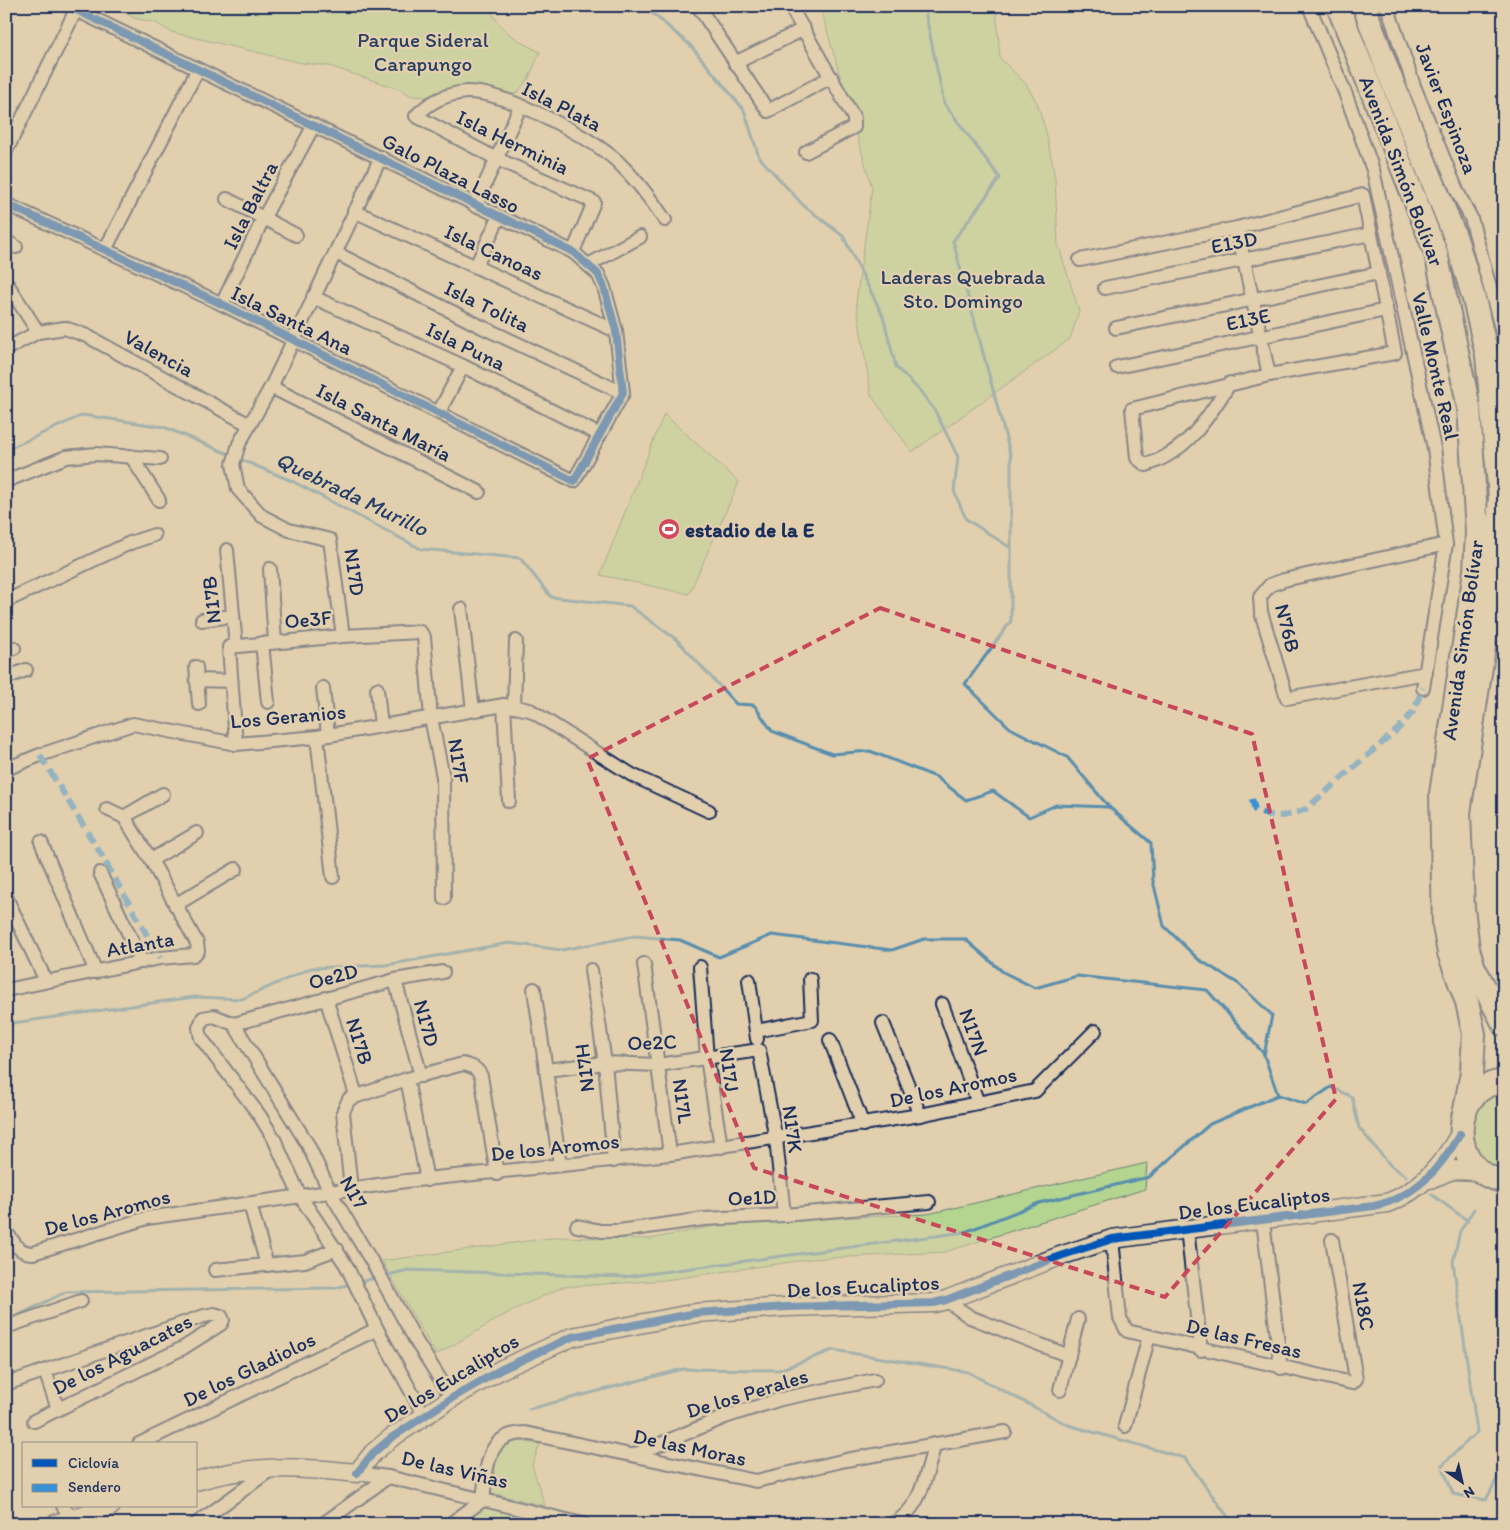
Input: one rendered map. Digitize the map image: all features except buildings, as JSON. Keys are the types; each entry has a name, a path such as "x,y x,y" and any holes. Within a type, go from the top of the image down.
{"highway":[{"name":"Avenida Simón Bolívar","path":"1338,6 1436,253 1470,408 1477,531 1474,571 1441,794 1444,926 1449,953 1467,1002 1474,1034 1472,1072 1460,1134"},
{"name":"Avenida Simón Bolívar","path":"1364,6 1456,239 1488,355 1500,497 1493,587 1459,813 1462,908 1468,949 1474,968 1504,1024"},
{"name":"Avenida Simón Bolívar","path":"1465,1110 1474,1097 1486,1088 1504,1081"},
{"path":"1460,1134 1463,1148 1469,1160 1495,1180"}],"street":[{"path":"698,6 768,111 831,77"},
{"path":"790,6 854,118 854,127 806,152"},
{"name":"Valle Monte Real","path":"1309,6 1346,95 1373,170 1396,282 1434,448 1446,544 1423,688"},
{"name":"Javier Espinoza","path":"1386,6 1418,95 1458,193 1471,218 1504,340"},
{"path":"6,151 74,8"},
{"name":"Galo Plaza Lasso","path":"74,8 381,157 475,206 573,252 598,274 604,287 616,331 622,393"},
{"path":"735,63 804,29"},
{"path":"105,250 198,69"},
{"name":"Isla Plata","path":"416,116 426,105 442,97 467,92 496,96 595,143 618,162 648,193 665,220"},
{"path":"475,206 520,107"},
{"name":"Isla Herminia","path":"416,116 497,159 594,202 573,252"},
{"name":"Isla Baltra","path":"222,304 263,219 314,125"},
{"path":"248,424 271,387 381,157"},
{"path":"1080,260 1237,228 1363,195 1395,353 1269,375 1230,384 1132,409 1137,458 1146,465 1155,462 1188,442 1207,421 1230,384"},
{"path":"227,200 296,235"},
{"name":"Isla Santa Ana","path":"6,204 222,304 574,481 600,435"},
{"name":"Isla Canoas","path":"354,211 616,331"},
{"path":"476,266 499,217"},
{"path":"1237,228 1269,375"},
{"name":"E13D","path":"1106,288 1371,234"},
{"path":"588,265 640,237"},
{"name":"Isla Tolita","path":"336,252 482,327 622,393"},
{"path":"1116,328 1379,274 1393,264"},
{"path":"1379,274 1396,282"},
{"path":"6,282 38,332"},
{"name":"Isla Puna","path":"313,297 463,366 600,435"},
{"name":"E13E","path":"1117,367 1386,310"},
{"name":"Valencia","path":"6,349 38,332 65,328 87,336 248,424"},
{"path":"439,412 463,366"},
{"name":"Isla Santa María","path":"271,387 479,492"},
{"path":"600,435 622,393"},
{"name":"N17D","path":"248,424 238,444 233,464 238,489 262,516 289,530 330,540 343,636"},
{"path":"6,481 66,458 96,454 160,459"},
{"path":"130,456 159,500"},
{"path":"6,602 130,543 154,535"},
{"name":"N76B","path":"1426,673 1287,698 1261,612 1260,597 1270,585 1284,580 1446,544"},
{"name":"N17B","path":"227,550 233,616 231,681 236,744"},
{"path":"270,569 275,642"},
{"path":"461,609 473,710"},
{"path":"202,620 233,616"},
{"name":"Oe3F","path":"232,647 343,636 420,632"},
{"name":"N17F","path":"420,632 424,637 431,718 443,777 444,898"},
{"path":"509,801 509,706 516,640"},
{"path":"262,643 268,702"},
{"path":"196,666 199,704"},
{"path":"6,678 26,670"},
{"path":"196,680 231,681"},
{"path":"322,688 323,736 333,877"},
{"path":"377,688 381,726"},
{"path":"509,706 530,710 632,775 708,811"},
{"name":"Los Geranios","path":"6,769 40,754 134,724 236,744 323,736 473,710 509,706"},
{"path":"107,809 124,817 163,794"},
{"name":"Atlanta","path":"6,990 142,962 192,955 198,951 197,943 151,860 124,817"},
{"path":"151,860 197,833"},
{"path":"41,842 96,972"},
{"path":"175,904 236,869"},
{"path":"100,873 142,962"},
{"path":"6,897 46,981"},
{"name":"N17L","path":"644,964 670,1154"},
{"name":"N17J","path":"700,967 707,1058 721,1147"},
{"name":"N17H","path":"591,970 604,1063 614,1161"},
{"name":"Oe2D","path":"234,1024 395,980 443,972"},
{"path":"756,1031 812,1020 810,979"},
{"name":"N17D","path":"395,980 421,1076"},
{"name":"N17K","path":"749,980 758,1050 776,1139 784,1215"},
{"path":"534,989 560,1165"},
{"name":"N17B","path":"326,998 356,1095"},
{"name":"N17N","path":"942,1004 978,1103"},
{"path":"234,1024 214,1016 206,1017 201,1020 199,1028 201,1038 260,1116 286,1161 300,1196 337,1250 362,1294 377,1329 425,1416"},
{"path":"884,1022 920,1115"},
{"name":"N17","path":"234,1024 308,1145 330,1192 416,1341 452,1398"},
{"name":"De los Aromos","path":"6,1232 18,1250 24,1253 33,1253 147,1218 351,1189 670,1154 776,1139 920,1115 1035,1091 1095,1031"},
{"path":"830,1040 863,1125"},
{"name":"Oe2C","path":"546,1070 604,1063 658,1065 758,1050"},
{"path":"351,1189 343,1112 349,1099 407,1079 463,1064 478,1070 497,1174"},
{"path":"407,1079 426,1180"},
{"name":"De los Eucaliptos","path":"357,1473 373,1453 452,1398 502,1370 572,1337 682,1314 761,1308 923,1304 946,1300 1112,1239 1263,1221 1387,1203 1410,1193 1425,1181 1446,1156 1460,1134"},
{"name":"De los Eucaliptos","path":"1425,1181 1452,1170 1495,1180"},
{"name":"Oe1D","path":"578,1226 619,1231 704,1219 784,1215 929,1202"},
{"path":"250,1204 267,1265"},
{"path":"1263,1221 1281,1368"},
{"path":"1187,1229 1201,1350"},
{"name":"De las Fresas","path":"1112,1239 1120,1318 1123,1327 1129,1332 1352,1383 1356,1379"},
{"name":"N18C","path":"1332,1240 1356,1379"},
{"path":"215,1270 305,1261 337,1250"},
{"path":"946,1300 970,1317 1069,1356"},
{"path":"6,1326 81,1301"},
{"name":"De los Aguacates","path":"34,1422 183,1348 221,1324 223,1320 221,1316 214,1314 204,1316 45,1371"},
{"path":"1060,1390 1078,1319"},
{"name":"De los Gladiolos","path":"143,1442 377,1329"},
{"path":"1125,1426 1148,1336"},
{"path":"6,1384 45,1371 58,1409"},
{"name":"De los Perales","path":"634,1455 725,1417 772,1402 875,1380"},
{"name":"De las Moras","path":"483,1500 489,1454 502,1438 513,1433 525,1433 756,1481 846,1460 1005,1432"},
{"path":"892,1524 909,1512 918,1500 934,1444"},
{"path":"196,1524 274,1467"},
{"name":"De las Viñas","path":"198,1480 216,1475 274,1467 388,1476 583,1524"},
{"path":"323,1524 388,1476"},
{"path":"450,1524 483,1500"},
{"path":"63,1516 101,1508"}],"highlighted area":[{"path":"880,608 1252,734 1336,1099 1165,1297 754,1168 587,759"}],"green space":[{"name":"Parque Sideral Carapungo","path":"114,6 489,6 503,28 524,44 540,52 529,78 517,93 506,96 445,92 427,97 412,96 399,89 329,66 302,63 171,32 156,23 134,18"},
{"name":"Laderas Quebrada Sto. Domingo","path":"820,6 996,6 1000,58 1026,84 1037,103 1046,132 1055,178 1058,244 1079,311 1070,339 912,452 871,395 856,302 872,188"},
{"name":"estadio de la E","path":"664,414 739,482 689,594 600,575"},
{"path":"1504,1087 1504,1178 1483,1170 1467,1117 1474,1104"},
{"path":"1147,1163 1145,1189 945,1252 811,1259 665,1280 563,1287 513,1310 436,1355 382,1261 557,1237 650,1239 729,1223 928,1214"},
{"path":"514,1440 540,1444 532,1465 545,1506 487,1492 490,1468 495,1454 499,1448"},
{"path":"483,1506 550,1524 460,1524"}],"waterway":[{"path":"644,6 690,45 744,110 759,157 804,206 843,236 883,316 896,367 921,392 935,411 958,457 954,491 966,519 1011,548"},
{"path":"924,6 944,103 1000,178 953,241 1011,457 1011,621 965,684 1010,728 1067,757 1109,807 1151,843 1153,881 1164,926 1198,959 1239,984 1272,1015 1264,1055 1278,1095 1306,1104 1331,1087 1352,1097 1359,1128 1391,1166 1406,1176"},
{"name":"Quebrada Murillo","path":"6,450 83,415 164,427 231,455"},
{"name":"Quebrada Murillo","path":"237,458 292,481 421,549 520,558 551,597 630,606 677,640 736,704 754,705 772,731 832,754 870,751 936,777 966,800 993,791 1029,817 1056,805 1109,807"},
{"path":"6,1024 194,997 242,999 311,968 386,965 509,943 562,950 635,936 680,940 719,957 772,935 892,950 924,939 965,939 1003,972 1035,988 1077,976 1207,990 1264,1054"},
{"path":"384,1276 408,1270 624,1277 965,1232 1039,1203 1149,1177 1210,1124 1278,1095"},
{"path":"1431,1194 1468,1221"},
{"path":"1474,1209 1460,1231 1453,1262 1477,1432 1442,1465 1453,1494 1486,1500 1504,1465"},
{"path":"357,1283 378,1277"},
{"path":"6,1321 66,1292 335,1288 351,1284"},
{"path":"529,1409 683,1369 779,1370 833,1350 968,1372 1068,1425 1185,1458 1233,1524"}],"marked path":[{"path":"1252,799 1255,810 1269,815 1281,816 1306,809 1398,729 1413,712 1423,688"},
{"path":"40,755 102,856 160,958"}],"cycle path":[{"path":"6,204 222,304 574,481 623,393 616,331 604,287 598,274 573,252 68,6"},
{"path":"357,1473 373,1453 391,1438 452,1398 502,1369 572,1337 696,1313 787,1307 934,1303 1060,1256 1112,1239 1374,1206 1402,1196 1425,1180 1444,1159 1460,1134"}],"place":[{"name":"estadio de la E","path":"669,529"}]}
